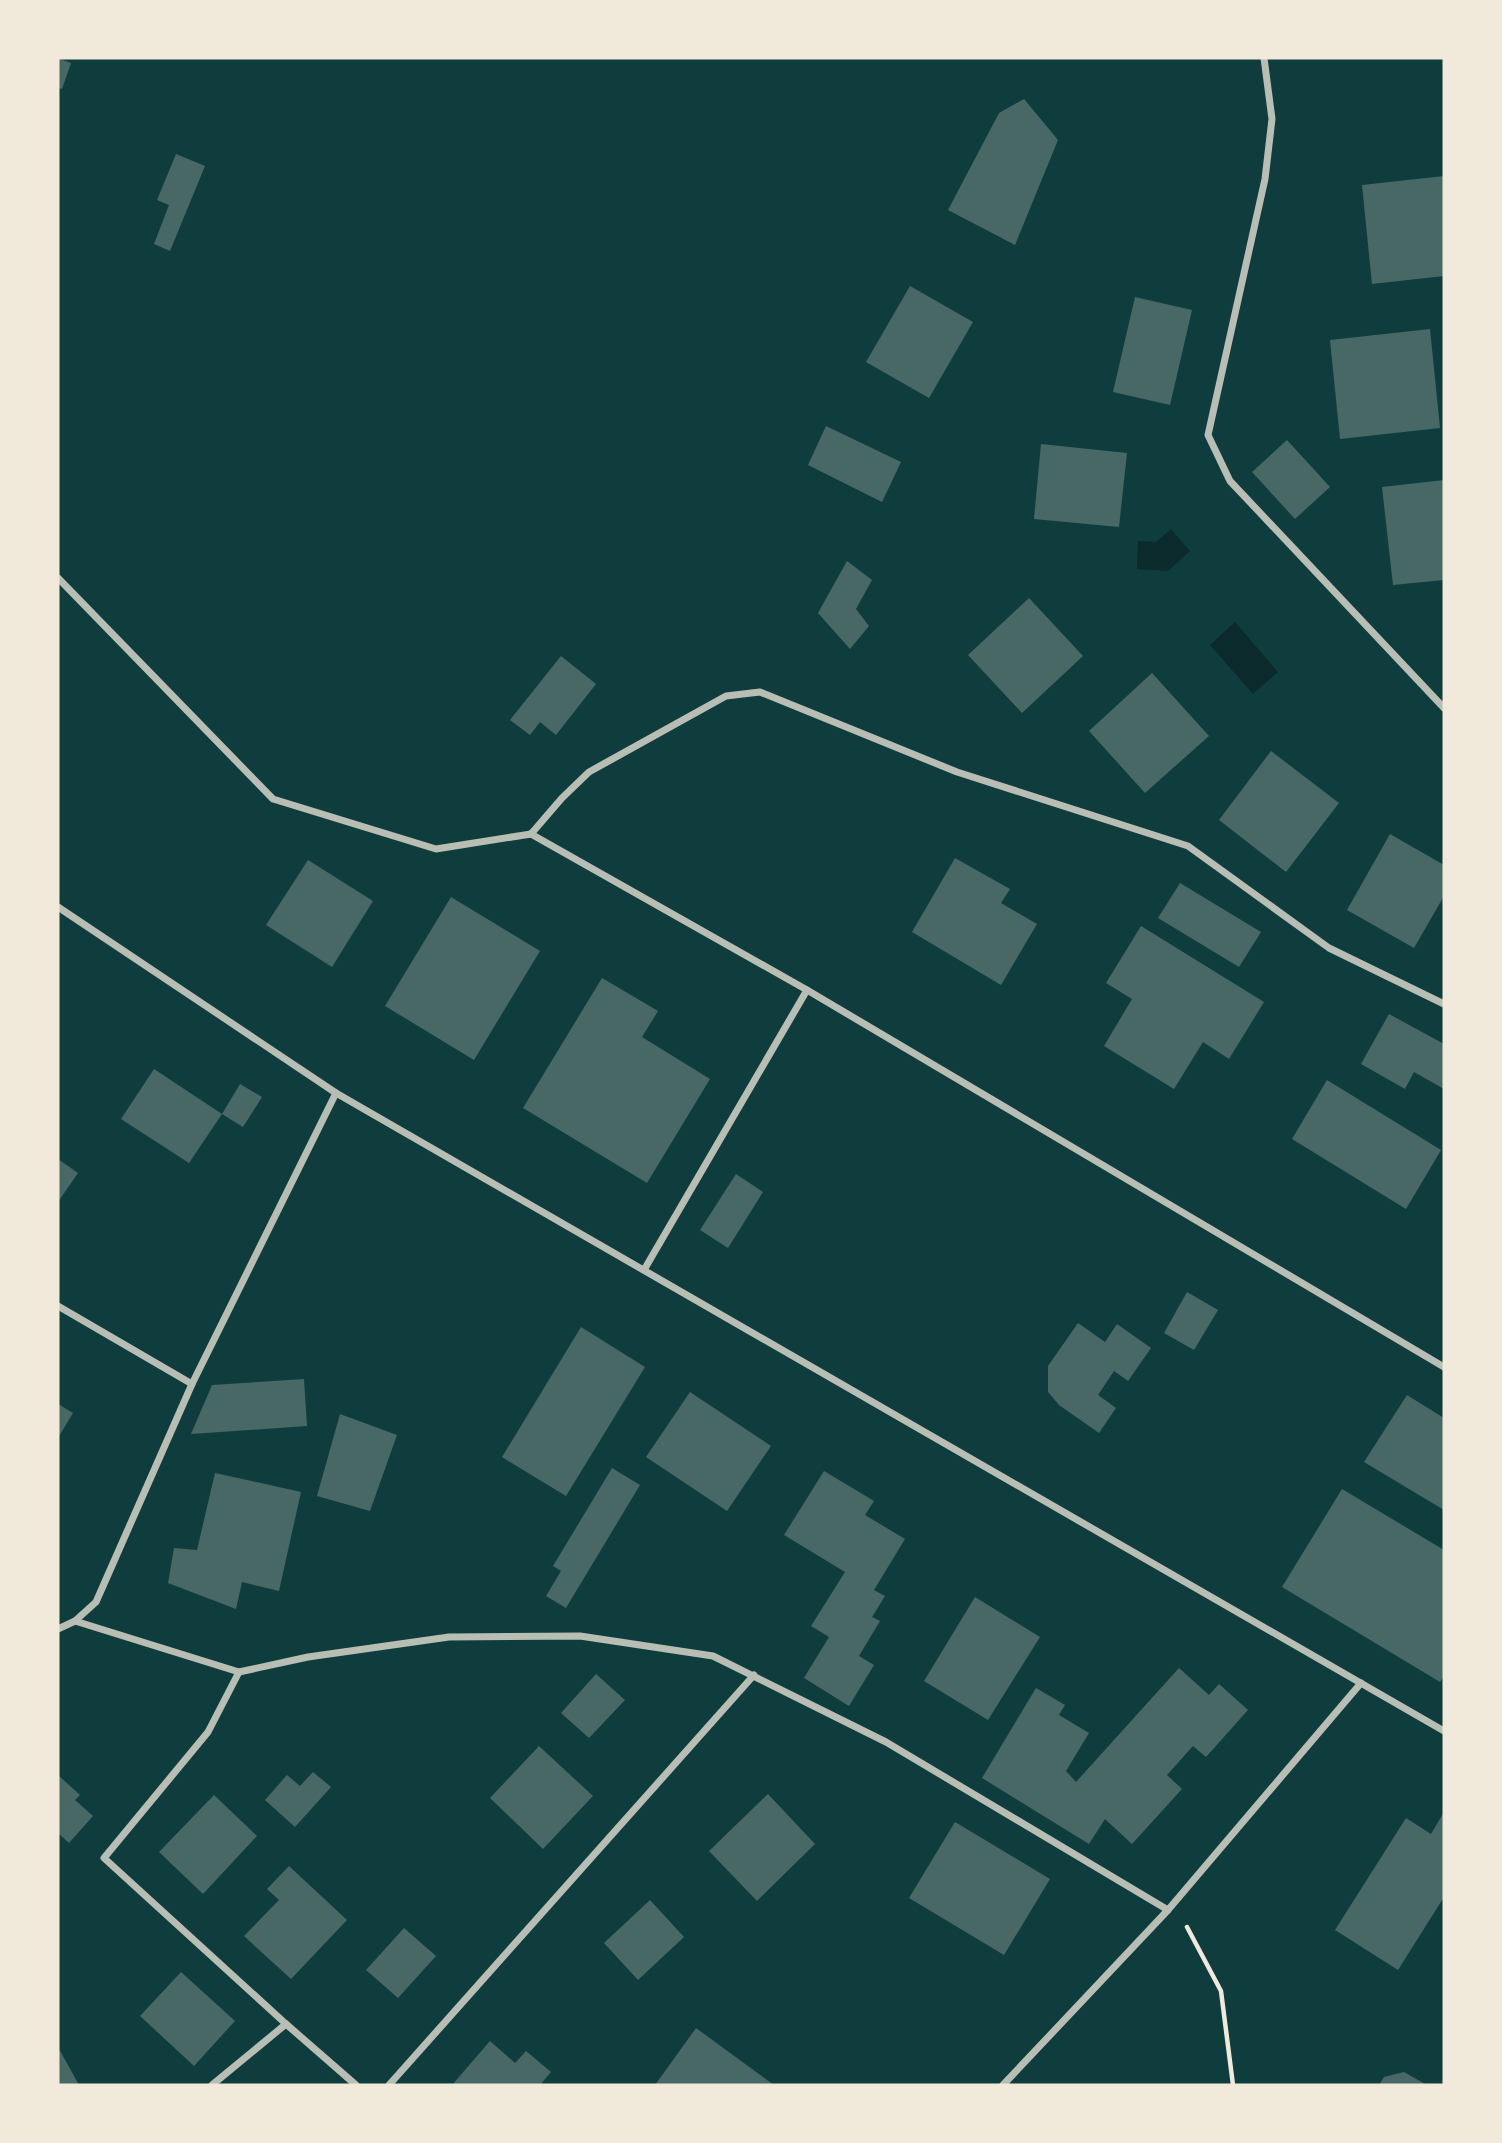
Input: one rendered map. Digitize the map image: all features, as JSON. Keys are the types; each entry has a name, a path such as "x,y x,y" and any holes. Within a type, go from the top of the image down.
{"street":[{"path":"1264,58 1272,119 1265,178 1208,435 1230,481 1444,708"},
{"path":"58,578 273,799 436,849 531,834 807,990 1444,1367"},
{"path":"531,834 589,772 726,696 760,692 957,772 1188,846 1329,948 1444,1004"},
{"path":"58,907 336,1093 1444,1731"},
{"path":"644,1270 807,990"},
{"path":"58,1629 75,1621 96,1602 192,1384 336,1093"},
{"path":"58,1306 192,1384"},
{"path":"75,1621 239,1672 309,1657 449,1637 580,1636 713,1656 886,1742 1168,1910"},
{"path":"239,1672 208,1732 104,1858 356,2085"},
{"path":"389,2085 754,1675"},
{"path":"1003,2085 1168,1910 1360,1683"},
{"path":"212,2085 286,2024"}],"path":[{"path":"1168,1910 1189,1929 1221,1991 1233,2085"}],"water":[{"path":"1171,529 1190,551 1168,571 1137,569 1138,541 1156,542"},
{"path":"1235,622 1278,672 1253,694 1210,645"}],"building":[{"path":"58,58 71,63 62,89 58,88"},
{"path":"1024,99 1058,140 1015,245 948,210 999,113"},
{"path":"176,154 205,166 170,251 154,244 169,205 157,200"},
{"path":"1444,176 1444,276 1372,284 1362,185"},
{"path":"910,286 973,322 929,398 866,362"},
{"path":"1135,297 1192,310 1170,405 1113,392"},
{"path":"1430,329 1440,428 1340,439 1330,340"},
{"path":"826,426 901,462 882,502 808,465"},
{"path":"1287,440 1330,487 1295,519 1252,472"},
{"path":"1041,444 1127,453 1119,527 1034,519"},
{"path":"1444,480 1444,580 1393,585 1382,487"},
{"path":"847,561 872,580 856,609 869,626 850,649 818,613"},
{"path":"1029,598 1083,656 1022,713 968,655"},
{"path":"561,656 596,684 556,735 540,722 530,735 510,720"},
{"path":"1152,673 1209,736 1145,793 1089,731"},
{"path":"1271,751 1339,803 1286,872 1219,820"},
{"path":"1390,834 1444,865 1444,896 1414,948 1347,910"},
{"path":"955,858 1010,889 1001,903 1037,924 1001,985 912,932"},
{"path":"308,860 373,901 332,967 266,925"},
{"path":"1180,883 1261,932 1239,967 1158,918"},
{"path":"451,897 540,951 474,1060 385,1006"},
{"path":"1141,926 1264,1002 1229,1059 1203,1042 1174,1089 1104,1046 1132,999 1106,983"},
{"path":"602,978 658,1011 642,1037 710,1079 647,1183 523,1108"},
{"path":"1389,1014 1444,1044 1444,1089 1414,1072 1405,1089 1361,1064"},
{"path":"154,1069 222,1114 189,1163 121,1119"},
{"path":"1327,1080 1441,1150 1406,1209 1292,1139"},
{"path":"240,1084 262,1097 243,1127 222,1114"},
{"path":"58,1159 78,1173 58,1202"},
{"path":"736,1174 763,1192 728,1248 700,1230"},
{"path":"1187,1292 1218,1310 1194,1350 1164,1333"},
{"path":"1078,1323 1105,1342 1117,1324 1151,1348 1128,1381 1114,1371 1098,1395 1116,1408 1099,1433 1059,1405 1048,1392 1048,1366"},
{"path":"581,1327 645,1367 566,1496 502,1457"},
{"path":"304,1379 307,1426 191,1434 212,1385"},
{"path":"690,1392 771,1446 727,1511 646,1457"},
{"path":"1407,1395 1444,1418 1444,1510 1364,1462"},
{"path":"58,1404 73,1413 58,1438"},
{"path":"340,1414 397,1435 370,1511 317,1496"},
{"path":"612,1468 640,1485 566,1608 546,1596 561,1571 553,1566"},
{"path":"824,1471 874,1501 865,1515 905,1539 874,1590 885,1596 872,1617 880,1621 859,1656 874,1665 849,1706 804,1678 829,1637 811,1626 845,1572 784,1535"},
{"path":"215,1473 301,1492 279,1591 242,1582 236,1609 168,1583 174,1548 197,1550"},
{"path":"1342,1489 1444,1550 1444,1676 1440,1682 1282,1587"},
{"path":"975,1597 1040,1637 988,1720 924,1681"},
{"path":"1179,1668 1209,1695 1219,1684 1248,1710 1206,1757 1193,1746 1167,1775 1182,1789 1132,1844 1105,1819 1089,1844 982,1778 1036,1688 1065,1705 1059,1715 1089,1733 1066,1771 1076,1782"},
{"path":"596,1674 625,1700 589,1738 561,1713"},
{"path":"539,1746 593,1796 543,1849 490,1798"},
{"path":"313,1772 331,1787 295,1827 265,1800 287,1775 300,1786"},
{"path":"58,1775 80,1795 75,1800 93,1816 69,1843 58,1833"},
{"path":"768,1794 815,1844 757,1901 709,1851"},
{"path":"214,1795 257,1836 203,1894 159,1852"},
{"path":"1444,1812 1444,1897 1398,1970 1335,1930 1406,1818 1431,1834"},
{"path":"955,1822 1050,1879 1004,1955 909,1898"},
{"path":"289,1866 347,1920 291,1979 244,1936 279,1900 267,1889"},
{"path":"650,1900 684,1937 638,1980 604,1943"},
{"path":"404,1928 436,1956 398,1998 366,1970"},
{"path":"181,1972 235,2021 194,2066 140,2016"},
{"path":"696,2028 774,2085 655,2085"},
{"path":"490,2041 515,2063 526,2051 551,2072 540,2085 452,2085"},
{"path":"58,2047 79,2085 58,2085"},
{"path":"1404,2072 1427,2085 1379,2085 1384,2077"}]}
